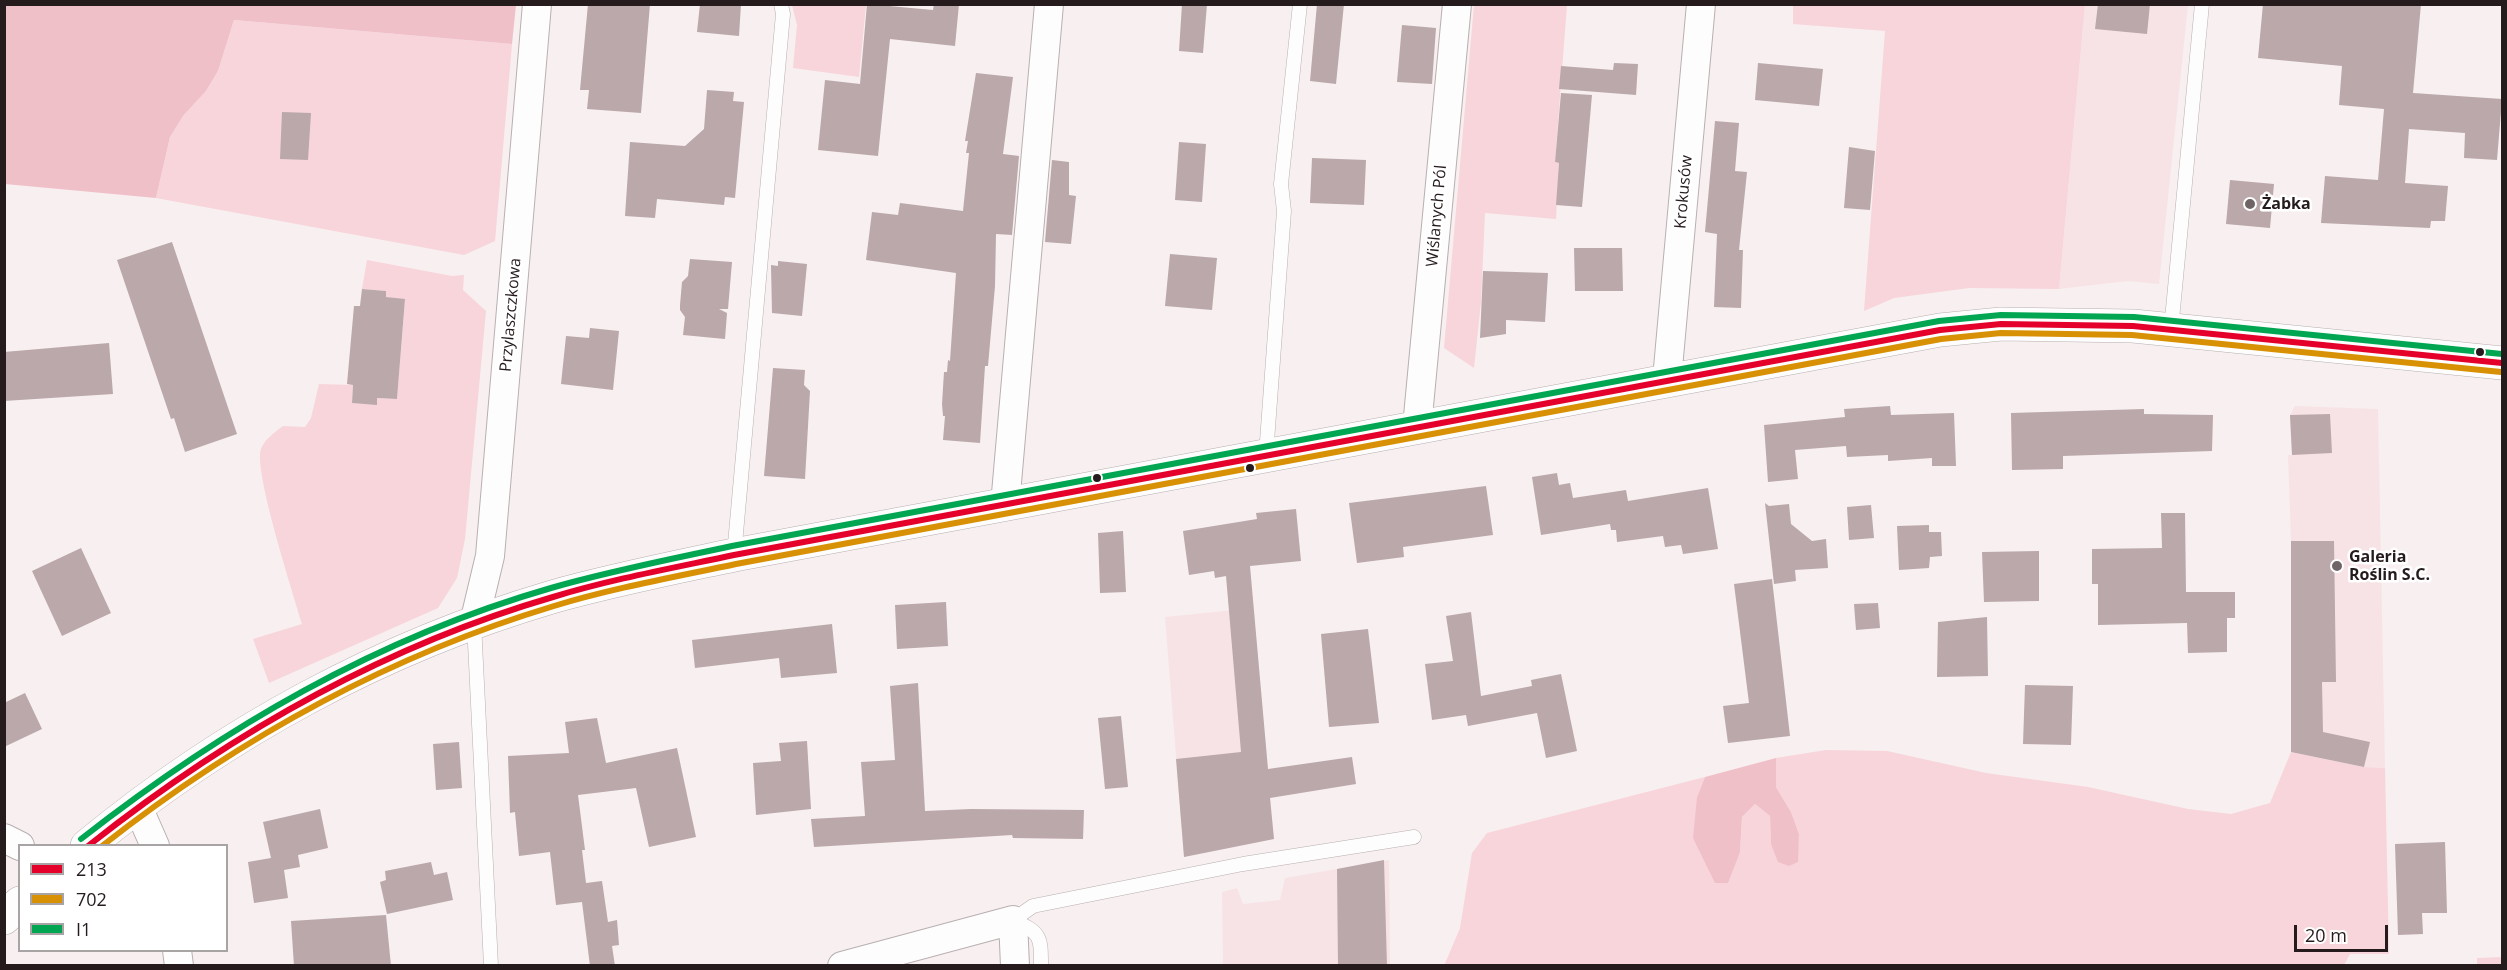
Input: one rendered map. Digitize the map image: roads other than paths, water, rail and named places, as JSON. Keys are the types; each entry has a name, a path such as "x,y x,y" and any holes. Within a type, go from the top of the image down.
{"main road":[{"path":"89,844 137,805 268,718 390,657 474,623 591,587 734,555 1667,379 1900,336 1971,326 2074,324 2171,330 2502,363"},
{"path":"4,918 18,905"}],"street":[{"name":"Przylaszczkowa","path":"474,623 490,556 537,4"},
{"path":"1005,505 1049,4"},
{"name":"Wiślanych Pól","path":"1417,427 1457,4"},
{"name":"Krokusów","path":"1667,379 1701,4"},
{"path":"137,805 154,844"},
{"path":"4,838 18,845"},
{"path":"842,966 1013,920 1015,966"}],"lane":[{"path":"734,555 783,14 781,4"},
{"path":"1266,455 1284,211 1281,184 1300,4"},
{"path":"2171,330 2202,4"},
{"path":"474,623 491,966"},
{"path":"1041,966 1039,935 1013,920 1033,906 1243,864 1414,837"}],"place":[{"name":"Żabka","path":"2250,204"},
{"name":"Galeria Roślin S.C.","path":"2337,566"}]}
